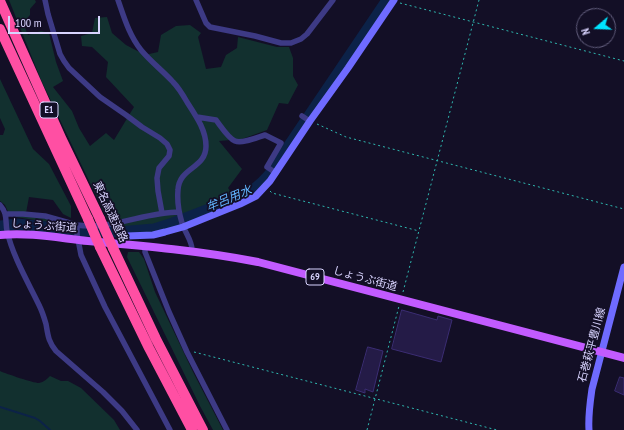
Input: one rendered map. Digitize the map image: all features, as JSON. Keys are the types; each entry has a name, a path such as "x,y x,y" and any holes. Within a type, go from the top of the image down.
{"highway":[{"name":"東名高速道路","path":"0,1 59,134 100,219 116,246 156,339 203,430"},
{"name":"東名高速道路","path":"0,29 100,247 149,348 192,430"}],"main road":[{"name":"しょうぶ街道","path":"5,233 77,237 116,246 145,246 227,256 258,262 624,358"}],"street":[{"path":"45,0 60,54 69,68 100,97 167,144 170,150 169,156 159,168 157,178 162,213"},
{"path":"118,0 128,28 140,49 174,82 197,117 204,133 206,147 204,156 200,162 179,180 179,213 193,247 192,252"},
{"path":"196,0 206,22 210,27 281,43 291,43 301,39 307,34 333,0"},
{"path":"116,246 121,238 127,236 153,235 165,232 256,196 265,187 309,120 348,68 394,0"},
{"path":"302,116 309,120"},
{"path":"197,117 216,120 235,141 245,141 266,135 281,143 266,166 275,172"},
{"path":"0,205 3,208 6,217 5,233 41,310 51,344 122,410 137,430"},
{"path":"6,217 23,214 45,216 77,226 84,226 114,223 162,213 179,213"},
{"path":"77,226 77,237 81,255 105,307 170,430"},
{"path":"145,246 145,252 169,312 187,352 227,430"},
{"name":"石巻萩平豊川線","path":"589,430 589,404 592,389 624,267"}],"path":[{"path":"394,0 624,61"},
{"path":"367,430 479,0"},
{"path":"309,120 346,137 624,209"},
{"path":"265,187 272,193 419,231"},
{"path":"187,352 191,351 497,430"}],"green space":[{"path":"9,0 35,0 36,2 30,9 30,15 23,23 28,35 41,31 49,33 56,62 63,81 53,87 72,111 79,128 90,146 106,133 114,140 134,107 106,77 108,62 92,47 82,46 81,36 92,33 95,18 107,17 112,33 126,45 145,55 158,52 161,35 176,26 190,25 201,33 198,37 206,69 221,67 226,55 237,48 238,37 277,47 289,47 293,58 293,76 298,85 288,104 279,103 267,130 242,139 219,141 242,169 228,188 234,196 173,219 140,227 111,227 41,80"},
{"path":"0,79 33,149 49,164 71,206 71,218 63,214 53,200 29,197 26,213 47,219 53,223 10,216 5,205 0,201 0,135 3,135 5,129 0,118"},
{"path":"128,252 139,252 144,259 155,292 193,372 223,430 213,430 200,406 127,257"},
{"path":"0,371 36,383 42,382 50,376 61,381 68,381 81,388 114,420 120,430 0,430"}],"building":[{"path":"402,310 437,320 438,316 452,320 441,362 392,349"},
{"path":"368,347 383,351 373,392 365,389 365,393 356,390"},
{"path":"620,377 624,378 624,395 615,391"}],"waterway":[{"name":"牟呂用水","path":"0,226 17,224 84,231 119,232 154,229 247,194 257,187 269,175 387,0"},
{"path":"0,407 35,418 50,430"}]}
